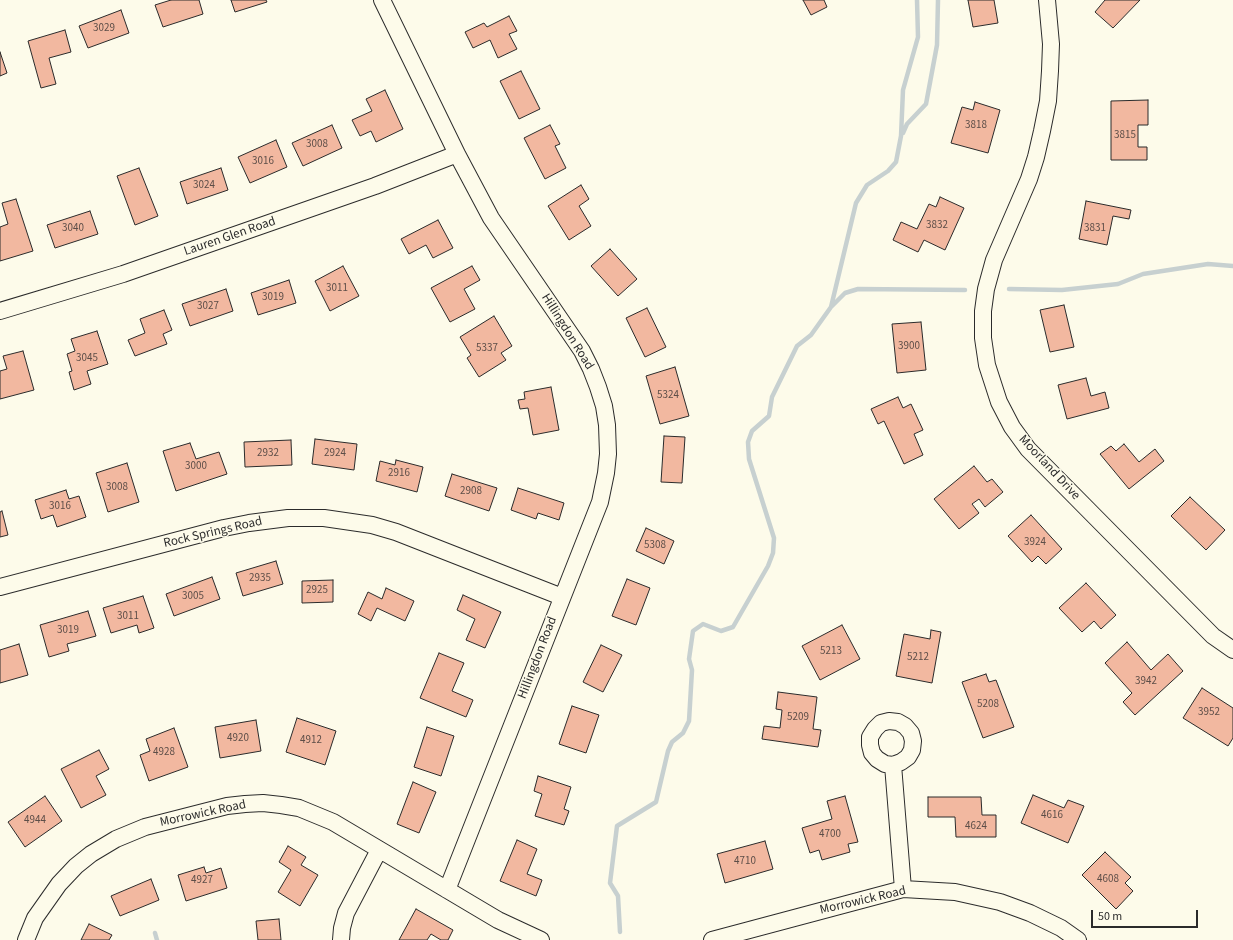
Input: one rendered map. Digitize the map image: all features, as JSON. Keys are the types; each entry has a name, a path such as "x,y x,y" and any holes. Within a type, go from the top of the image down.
{"street":[{"name":"Hillingdon Road","path":"382,0 457,154 491,218 582,351 591,369 604,406 607,425 608,454 600,502 447,890"},
{"name":"Moorland Drive","path":"1047,0 1050,44 1048,101 1036,157 1029,179 994,260 986,289 983,311 983,338 987,365 999,402 1012,427 1028,449 1213,636 1233,650"},
{"name":"Lauren Glen Road","path":"0,311 124,274 375,186 457,154"},
{"name":"Rock Springs Road","path":"0,587 243,524 288,518 324,518 366,524 396,532 562,597"},
{"path":"893,765 903,889"},
{"name":"Morrowick Road","path":"26,940 46,900 59,884 76,866 91,854 116,839 145,826 233,805 263,803 298,808 333,822 498,920 541,940"},
{"path":"341,940 342,928 346,913 379,850"},
{"name":"Morrowick Road","path":"712,940 903,889 955,892 1000,902 1030,913 1061,928 1078,940"}],"building":[{"path":"171,0 199,0 203,14 163,27 155,5"},
{"path":"231,0 266,0 267,2 235,12"},
{"path":"803,0 824,0 827,7 811,15"},
{"path":"968,0 994,0 998,23 973,27"},
{"path":"1105,0 1140,0 1113,28 1095,12"},
{"path":"121,10 129,33 88,48 79,26"},
{"path":"509,16 517,31 509,34 517,49 498,58 490,40 473,48 465,32 484,23 487,27"},
{"path":"65,30 71,52 49,58 56,84 41,88 28,41"},
{"path":"0,52 7,73 0,76"},
{"path":"521,71 540,109 519,119 500,81"},
{"path":"385,90 403,129 376,142 371,131 360,136 352,120 372,111 366,99"},
{"path":"1148,100 1148,125 1138,125 1138,147 1147,147 1147,160 1111,160 1111,101"},
{"path":"975,102 1000,110 988,153 951,143 962,107 973,110"},
{"path":"332,125 342,148 303,166 292,143"},
{"path":"550,125 560,144 555,146 566,168 545,179 524,138"},
{"path":"276,140 287,167 250,183 238,157"},
{"path":"139,168 158,216 135,225 117,176"},
{"path":"221,168 228,190 187,204 180,182"},
{"path":"581,185 589,199 579,206 591,226 569,240 548,206"},
{"path":"940,197 964,208 945,250 924,240 918,252 893,240 901,222 917,229 929,204 936,207"},
{"path":"16,199 33,251 0,261 0,227 8,224 2,203"},
{"path":"1086,201 1131,210 1129,219 1113,216 1107,245 1079,239"},
{"path":"90,211 98,234 55,248 47,225"},
{"path":"438,220 453,248 433,258 426,245 409,254 401,239"},
{"path":"610,249 637,279 618,296 591,266"},
{"path":"343,266 359,296 330,311 315,281"},
{"path":"472,266 480,280 464,289 475,309 450,322 431,288"},
{"path":"289,280 296,303 258,315 251,293"},
{"path":"226,289 233,311 190,326 182,304"},
{"path":"1064,305 1074,347 1050,352 1040,310"},
{"path":"647,308 666,347 645,357 626,318"},
{"path":"164,310 172,330 163,334 167,344 135,356 128,340 145,333 140,319"},
{"path":"494,316 512,346 501,353 506,360 479,377 467,358 471,355 460,337"},
{"path":"921,322 926,370 897,373 892,324"},
{"path":"97,331 108,364 87,371 91,384 74,390 69,372 72,371 67,354 75,351 71,339"},
{"path":"23,351 34,390 0,399 0,371 7,369 3,356"},
{"path":"675,367 689,416 660,424 646,376"},
{"path":"1086,378 1091,396 1105,392 1109,408 1067,419 1058,385"},
{"path":"551,387 559,430 533,435 528,408 520,409 518,400 525,399 524,392"},
{"path":"898,397 903,408 911,404 923,430 914,434 923,455 904,464 884,421 878,424 871,409"},
{"path":"664,436 685,437 682,483 661,482"},
{"path":"315,439 357,444 354,470 312,464"},
{"path":"291,440 292,465 245,467 244,442"},
{"path":"190,443 196,459 219,452 227,474 176,491 163,451"},
{"path":"1124,444 1139,462 1155,449 1164,461 1129,489 1100,454 1111,446 1116,451"},
{"path":"396,460 423,467 417,492 376,481 380,461 395,465"},
{"path":"127,463 139,502 108,512 96,473"},
{"path":"974,466 987,482 992,479 1003,492 985,507 979,499 972,504 979,513 959,529 934,499"},
{"path":"452,474 497,488 489,511 445,496"},
{"path":"518,488 564,503 559,520 538,513 536,519 511,510"},
{"path":"66,490 69,499 79,496 86,517 57,527 53,515 41,519 35,500"},
{"path":"1190,497 1225,530 1206,550 1171,516"},
{"path":"2,511 8,535 0,537 0,512"},
{"path":"1031,515 1062,549 1046,564 1038,556 1032,562 1008,536"},
{"path":"646,528 674,541 664,564 636,551"},
{"path":"276,561 283,584 243,596 236,573"},
{"path":"212,577 220,599 174,616 166,594"},
{"path":"627,579 650,588 636,625 612,616"},
{"path":"333,580 333,602 302,603 302,581"},
{"path":"1086,583 1116,615 1101,629 1094,621 1082,632 1059,608"},
{"path":"386,588 414,601 405,621 377,608 371,621 358,614 368,592 382,599"},
{"path":"463,595 501,612 485,648 466,640 475,619 457,610"},
{"path":"143,596 154,628 139,633 137,625 111,633 103,608"},
{"path":"88,611 96,636 67,644 69,651 49,657 40,625"},
{"path":"842,625 860,659 820,680 802,646"},
{"path":"931,630 941,632 932,683 896,676 904,634 930,639"},
{"path":"1127,642 1151,670 1168,654 1183,671 1135,715 1123,702 1132,693 1105,663"},
{"path":"19,644 28,675 0,683 0,650"},
{"path":"601,645 622,655 603,692 583,682"},
{"path":"439,653 464,663 452,691 473,700 466,717 420,698"},
{"path":"986,674 989,682 996,680 1014,727 983,738 962,682"},
{"path":"1202,688 1233,708 1233,738 1228,746 1183,718"},
{"path":"778,692 817,697 813,729 821,730 818,747 762,739 764,726 780,728 782,710 776,709"},
{"path":"572,706 599,715 586,753 559,744"},
{"path":"297,718 336,731 325,765 286,752"},
{"path":"256,720 261,751 220,758 215,727"},
{"path":"427,727 454,736 441,776 414,767"},
{"path":"174,728 188,767 149,781 140,755 150,751 146,739"},
{"path":"99,750 109,769 96,776 106,795 81,808 61,769"},
{"path":"538,776 571,787 564,809 569,811 564,825 535,816 542,794 534,791"},
{"path":"413,782 436,792 419,833 397,824"},
{"path":"1033,795 1064,808 1068,800 1084,806 1068,843 1021,823"},
{"path":"45,796 62,821 25,847 8,822"},
{"path":"845,796 858,842 848,844 850,852 822,860 819,850 810,853 802,828 832,819 827,801"},
{"path":"928,797 981,797 982,815 996,815 996,837 956,837 955,817 928,817"},
{"path":"517,840 537,849 527,874 542,880 536,896 500,881"},
{"path":"765,841 773,869 725,883 717,854"},
{"path":"288,846 306,857 301,865 318,875 300,906 278,892 291,870 279,862"},
{"path":"1105,852 1131,877 1125,883 1133,891 1116,909 1082,875"},
{"path":"204,867 206,873 221,868 227,888 186,901 178,875"},
{"path":"151,879 159,900 120,916 111,896"},
{"path":"416,909 453,930 448,940 441,940 431,934 427,940 399,940"},
{"path":"279,919 281,940 258,940 256,921"},
{"path":"89,924 112,935 109,940 81,940"}],"waterway":[{"path":"831,307 856,203 867,185 888,171 896,162 901,136 903,90 918,37 917,0"},
{"path":"903,133 907,124 926,104 937,45 938,0"},
{"path":"1009,289 1062,290 1118,284 1143,274 1208,264 1233,266"},
{"path":"620,932 618,896 610,883 617,826 656,802 668,751 672,742 683,733 689,721 692,670 689,659 693,631 703,624 721,631 733,627 768,566 773,553 774,538 749,459 748,442 752,431 769,416 772,397 797,346 811,335 831,307 845,293 858,289 965,290"},
{"path":"155,933 157,940"}]}
